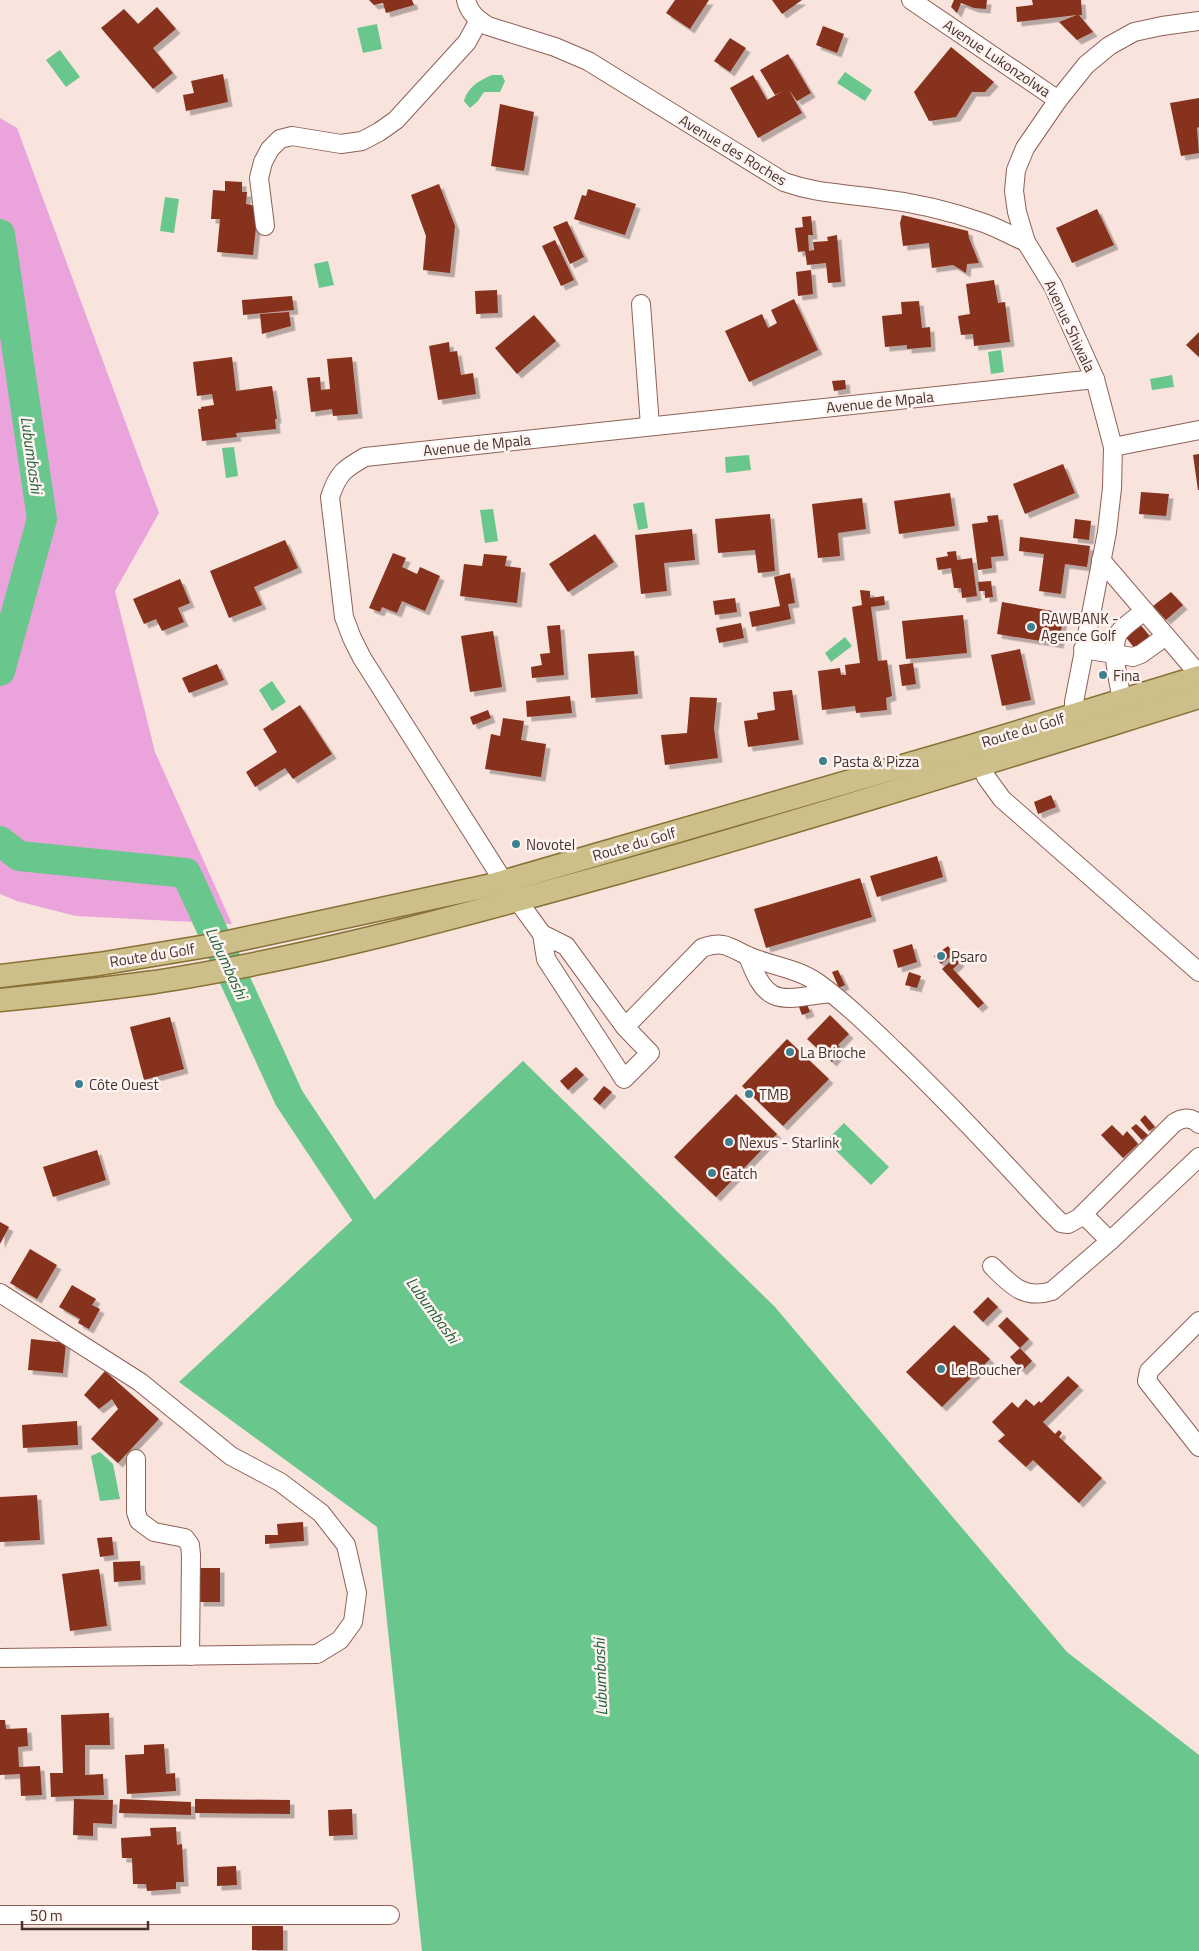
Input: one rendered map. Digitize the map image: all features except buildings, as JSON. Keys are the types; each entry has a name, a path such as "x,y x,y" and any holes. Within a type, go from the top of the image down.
{"main road":[{"name":"Route du Golf","path":"0,976 99,964 219,944 504,882 976,744 1077,724 1122,700 1199,684"},
{"path":"0,1000 103,989 252,963 330,946 517,900 712,846 982,766 1077,724 1199,684"},
{"path":"976,744 982,766"}],"street":[{"path":"265,226 259,178 263,162 270,149 280,139 292,136 341,144 362,141 396,120 467,42 478,20 471,12 466,0"},
{"name":"Avenue Lukonzolwa","path":"911,0 1058,100"},
{"name":"Avenue des Roches","path":"478,20 488,26 555,47 588,61 784,182 808,190 830,194 876,198 933,208 984,223 1026,242"},
{"name":"Avenue Shiwala","path":"1077,724 1075,690 1101,560 1112,488 1113,447 1095,379 1053,286 1026,242 1016,212 1014,191 1016,170 1025,148 1058,100 1086,65 1109,46 1134,32 1199,21"},
{"path":"641,304 650,426"},
{"name":"Avenue de Mpala","path":"542,934 504,882 362,658 352,638 344,616 330,497 335,482 346,467 365,457 1095,379"},
{"path":"1113,447 1199,430"},
{"path":"1101,560 1196,671 1199,684"},
{"path":"1122,700 1115,655 1118,633 1145,611"},
{"path":"1083,649 1133,657 1166,636"},
{"path":"982,766 986,777 1002,799 1199,972"},
{"path":"542,934 566,946 625,1027 650,1053 624,1079 546,959 542,934"},
{"path":"625,1027 702,948 712,945 722,944 732,947 748,956 802,974 842,1001 955,1109 1062,1223 1074,1222 1083,1214 1174,1123 1187,1118 1199,1124"},
{"path":"748,956 759,982 766,991 776,997 787,998 830,993"},
{"path":"992,1266 1008,1282 1020,1290 1031,1294 1052,1291 1110,1241 1199,1157"},
{"path":"1083,1214 1110,1241"},
{"path":"0,1293 140,1382 232,1456 280,1482 320,1513 343,1539 348,1551 357,1593 354,1622 340,1640 317,1654 0,1658"},
{"path":"1199,1322 1149,1371 1147,1381 1199,1447"},
{"path":"136,1459 136,1512 139,1520 154,1532 185,1538 190,1545 190,1656"},
{"path":"0,1915 390,1915"}],"shaded area":[{"path":"0,118 17,128 159,513 115,591 155,752 232,924 76,916 17,901 0,894"}],"water":[{"path":"377,24 382,49 363,53 357,28"},
{"path":"60,50 80,77 66,87 46,60"},
{"path":"845,72 872,90 865,101 837,83"},
{"path":"492,75 502,75 505,81 500,92 484,92 470,108 464,101 468,92 478,82"},
{"path":"165,197 179,199 174,233 160,231"},
{"path":"328,261 334,285 319,288 314,264"},
{"path":"1001,350 1004,372 991,374 988,352"},
{"path":"1172,375 1174,387 1152,390 1150,379"},
{"path":"234,447 238,476 226,478 222,448"},
{"path":"749,455 751,470 726,473 725,457"},
{"path":"644,502 648,528 638,530 633,504"},
{"path":"493,509 498,541 485,543 480,510"},
{"path":"845,637 852,646 831,662 825,653"},
{"path":"272,681 286,702 272,711 259,690"},
{"path":"523,1061 775,1307 1067,1652 1199,1755 1199,1951 422,1951 377,1527 179,1382"},
{"path":"844,1123 889,1167 871,1185 826,1141"},
{"path":"100,1452 113,1464 120,1499 100,1501 91,1456"}],"waterway":[{"name":"Lubumbashi","path":"0,234 42,519 0,671"},
{"name":"Lubumbashi","path":"0,841 19,856 186,873 289,1098 386,1244"}],"place":[{"name":"RAWBANK - Agence Golf","path":"1031,627"},
{"name":"Fina","path":"1103,675"},
{"name":"Pasta & Pizza","path":"823,761"},
{"name":"Novotel","path":"516,844"},
{"name":"Psaro","path":"941,956"},
{"name":"La Brioche","path":"790,1052"},
{"name":"Côte Ouest","path":"79,1084"},
{"name":"TMB","path":"749,1094"},
{"name":"Nexus - Starlink","path":"729,1142"},
{"name":"Catch","path":"712,1173"},
{"name":"Le Boucher","path":"941,1369"}]}
